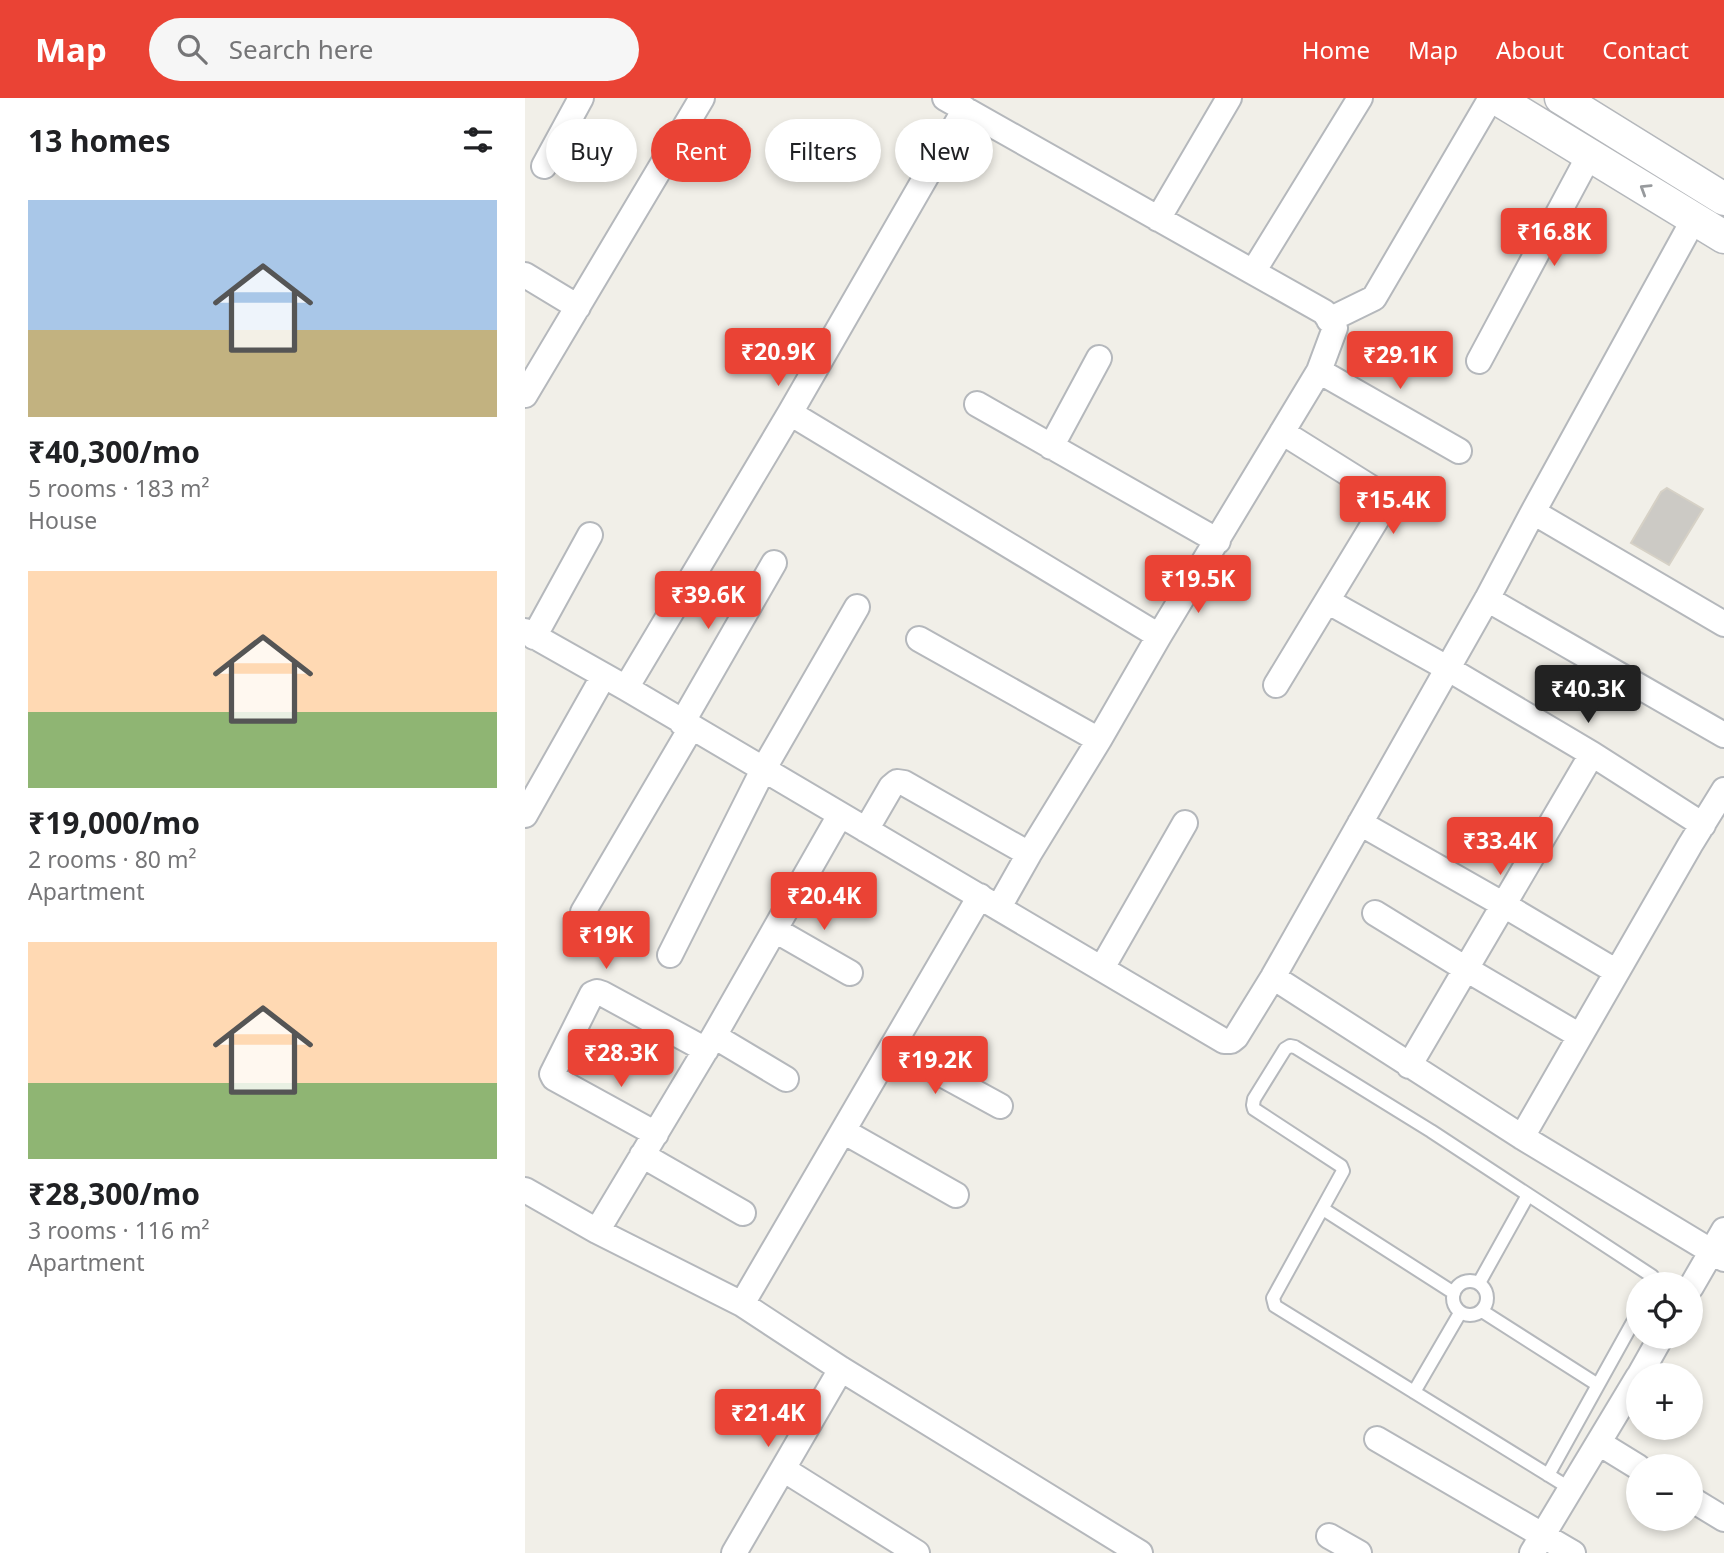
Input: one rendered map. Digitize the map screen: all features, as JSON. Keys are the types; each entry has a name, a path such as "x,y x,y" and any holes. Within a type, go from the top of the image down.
{"street":[{"path":"544,166 581,98"},
{"path":"529,379 578,307 702,98"},
{"path":"1158,219 1229,98"},
{"path":"1252,272 1360,98"},
{"path":"1329,320 1374,298 1493,98 1724,237"},
{"path":"1561,98 1724,199"},
{"path":"626,688 790,414 955,103 1324,312 1335,328 1319,371 1099,740 1029,854 989,902 892,1046 742,1304"},
{"path":"1479,361 1590,154"},
{"path":"590,535 529,634 626,688 1224,1041 1231,1041 1273,978 1487,599 1694,219"},
{"path":"525,275 578,307"},
{"path":"1051,447 1099,358"},
{"path":"1319,371 1458,451"},
{"path":"977,404 1218,541"},
{"path":"790,414 1159,636"},
{"path":"1276,685 1387,500 1282,432"},
{"path":"1533,512 1724,624"},
{"path":"583,912 774,563"},
{"path":"1487,599 1724,736"},
{"path":"1327,601 1593,754 1703,825"},
{"path":"670,955 763,770 857,607"},
{"path":"919,639 1099,740"},
{"path":"525,815 603,677"},
{"path":"1409,1066 1593,754"},
{"path":"866,830 891,787 897,782 904,783 1029,854"},
{"path":"1522,1137 1724,790"},
{"path":"597,1231 710,1043 841,815"},
{"path":"1102,968 1185,823"},
{"path":"1360,823 1617,972"},
{"path":"1375,913 1580,1036"},
{"path":"775,930 850,973"},
{"path":"1273,978 1522,1137 1718,1256"},
{"path":"656,1134 552,1074 592,994 603,994 786,1079"},
{"path":"892,1046 1000,1106"},
{"path":"843,1131 956,1195"},
{"path":"642,1155 743,1213"},
{"path":"525,1190 597,1231 742,1304 841,1369 1140,1553"},
{"path":"1703,1273 1718,1256 1724,1230"},
{"path":"734,1553 841,1369"},
{"path":"1537,1544 1626,1397"},
{"path":"1377,1439 1537,1544 1573,1553"},
{"path":"1599,1443 1626,1460"},
{"path":"783,1469 917,1553"},
{"path":"1703,1506 1724,1519"},
{"path":"1329,1536 1359,1553"}],"lane":[{"path":"1570,1489 1275,1306 1273,1298 1343,1171 1341,1166 1254,1109 1254,1099 1285,1049 1294,1047 1431,1131 1646,1272"},
{"path":"1479,1283 1528,1195"},
{"path":"1323,1209 1454,1293"},
{"path":"1465,1282 1479,1283 1487,1295 1482,1311 1471,1316 1460,1313 1454,1304 1454,1293 1460,1284 1465,1282"},
{"path":"1482,1311 1598,1385"},
{"path":"1413,1392 1460,1313"},
{"path":"1548,1475 1626,1335"}],"building":[{"path":"1667,488 1703,509 1669,565 1631,543 1661,492"}]}
